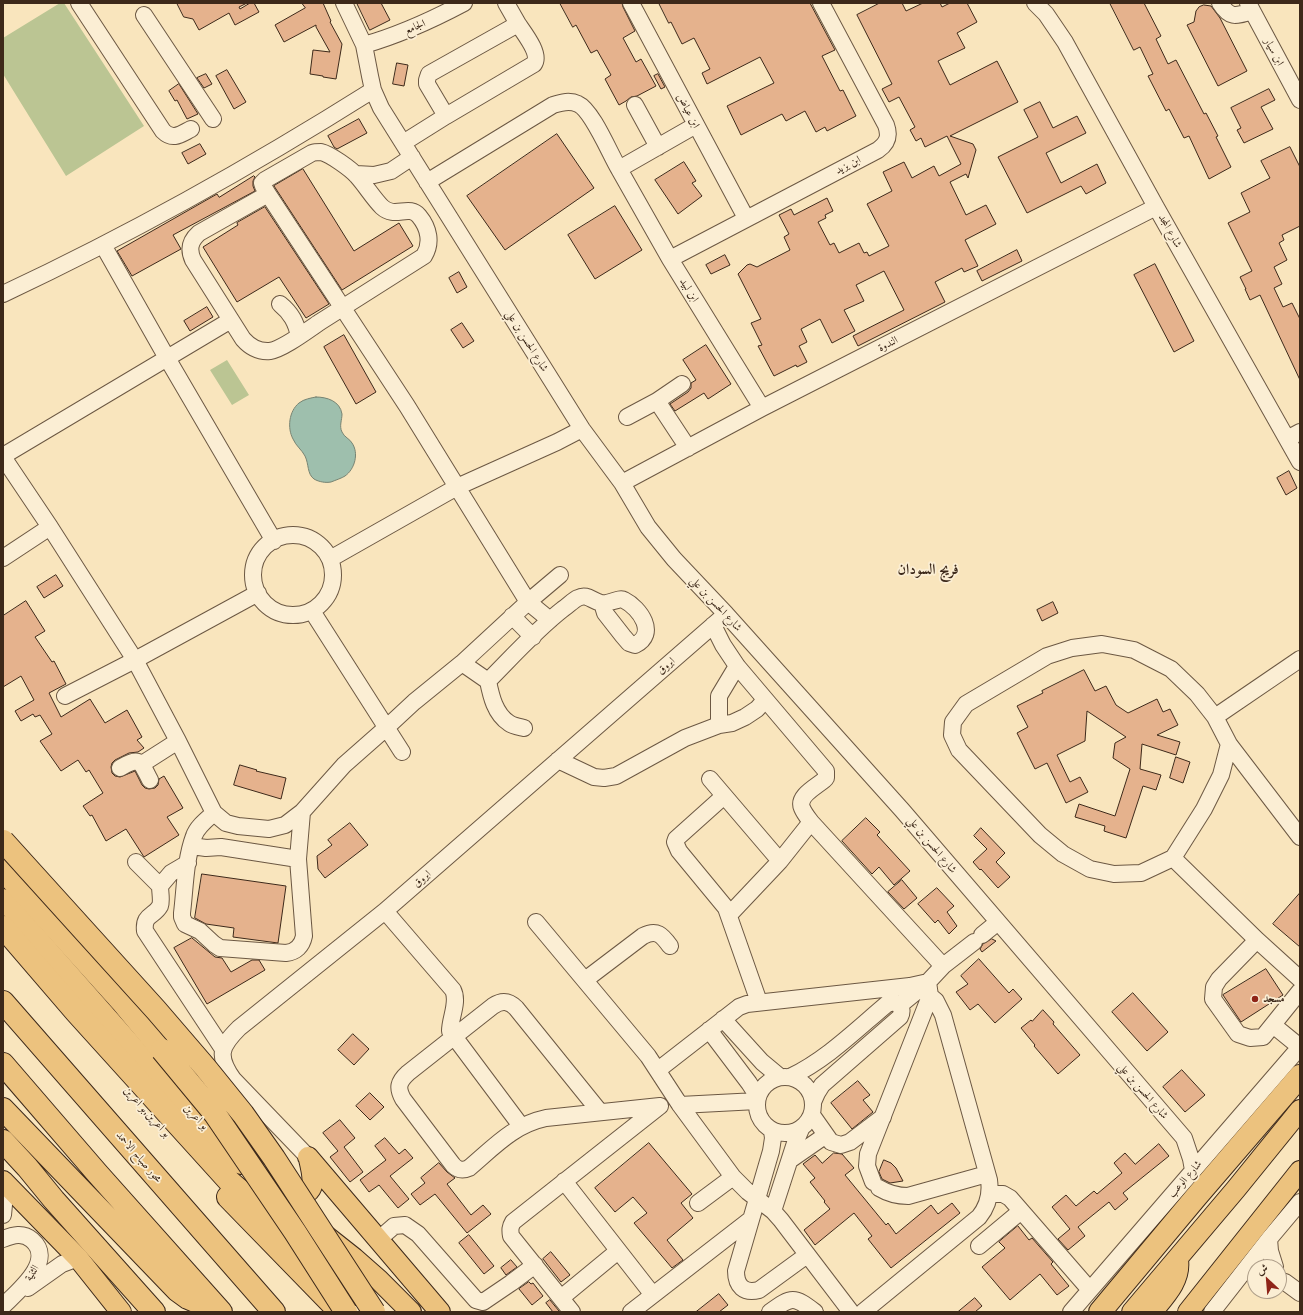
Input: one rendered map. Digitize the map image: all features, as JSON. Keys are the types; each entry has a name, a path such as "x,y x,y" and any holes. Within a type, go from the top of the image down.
{"highway":[{"path":"3,841 156,1010 239,1108 274,1158 374,1312"},
{"path":"3,870 123,1003 215,1114 295,1232 346,1312"},
{"path":"3,927 76,1012 229,1181 381,1312"},
{"name":"بو اعرين,بو اعرين","path":"3,948 161,1129 340,1312"},
{"name":"محور صباح الاحمد","path":"3,1002 274,1312"},
{"path":"3,1064 221,1312"},
{"path":"1100,1312 1300,1076"},
{"path":"3,1110 177,1290 188,1298 204,1306 221,1312"},
{"path":"3,1141 154,1312"},
{"path":"3,1156 33,1184 54,1200"}],"main road":[{"name":"بو اعرين","path":"3,899 178,1098 249,1172 275,1197 359,1262 411,1312"},
{"path":"1132,1312 1236,1189 1300,1110"},
{"path":"275,1197 293,1197 309,1191 313,1184 313,1174 308,1157"},
{"path":"308,1157 440,1312"},
{"path":"1188,1312 1300,1171"},
{"path":"5,1182 78,1258 121,1312"},
{"path":"1152,1312 1176,1279 1178,1271 1177,1258"}],"street":[{"path":"79,3 167,136 172,137 191,129"},
{"name":"شارع الحسن بن علي","path":"344,3 364,46 374,90 381,108 582,429 622,483 648,527 674,559 726,614 898,804 1184,1138 1190,1154 1193,1170"},
{"name":"الجامع","path":"364,46 422,24 464,3"},
{"path":"403,143 532,66 536,62 537,59 534,50 506,3"},
{"name":"ابن عياض","path":"631,3 746,218"},
{"name":"ابن يزيد","path":"670,259 884,146 888,139 889,132 886,125 821,3"},
{"name":"شارع المجد","path":"1035,3 1046,14 1065,42 1156,206 1294,435 1300,462"},
{"path":"1220,3 1224,10 1231,15 1236,16 1250,7"},
{"name":"ابن سيار","path":"1250,7 1300,100"},
{"path":"144,15 213,119"},
{"path":"446,116 427,84 429,74 518,24"},
{"path":"3,294 172,209 240,171 374,90"},
{"name":"ابن لبيد","path":"427,182 554,104 570,101 579,104 593,120 670,259 762,408"},
{"path":"635,105 658,147"},
{"path":"619,169 696,125"},
{"path":"268,194 199,233 194,237 190,248 193,260 248,345 262,351 277,349 300,336 343,308 424,256 427,251 429,235 423,223 415,212 410,211 394,213 387,211 381,206 356,174 326,154 319,152 312,153 262,183 268,194 343,308 407,406 528,602 550,620"},
{"path":"356,174 374,175 391,171 412,158"},
{"name":"الندوة","path":"622,483 762,408 1156,206"},
{"path":"103,245 167,358 274,540"},
{"path":"280,304 294,320 300,336"},
{"path":"221,847 220,818 135,660 50,527 3,457 231,320"},
{"path":"627,417 657,401 682,384"},
{"path":"657,401 688,448"},
{"path":"330,559 457,487 557,442 582,429"},
{"path":"3,558 50,527"},
{"path":"287,536 300,536 313,540 323,548 330,559 334,574 331,588 324,602 312,611 300,615 287,615 275,611 265,604 258,594 254,582 254,570 258,558 265,548 274,540 287,536"},
{"path":"302,812 298,859 304,936 303,942 296,950 286,952 220,948 200,931 185,924 182,913 188,864 194,836 201,825 220,818 238,826 269,829 285,825 302,812 344,765 414,702 462,663 512,616 560,575"},
{"path":"65,696 258,594"},
{"path":"488,681 550,620 578,598 586,596 602,603"},
{"path":"312,611 402,752"},
{"name":"ابروق","path":"223,1049 239,1028 385,911 726,614"},
{"path":"512,616 533,637"},
{"path":"713,625 723,645 737,666 826,771 827,774 824,780 802,799 802,808 811,822 943,966"},
{"path":"1229,744 1221,775 1204,809 1173,858 1141,873 1114,874 1090,869 1063,854 1040,835 959,750 952,735 953,722 966,704 1047,656 1072,648 1102,644 1134,650 1171,669 1196,694 1214,717 1229,744 1300,837"},
{"path":"1214,717 1300,659"},
{"path":"462,663 488,681 492,698 498,712 509,723 524,728"},
{"path":"719,724 719,696 737,666"},
{"path":"558,760 594,777 604,778 616,776 685,738 719,724 732,723 745,717 757,709 765,700"},
{"path":"142,764 178,740"},
{"path":"120,768 132,761 139,762 142,764 150,780"},
{"path":"710,779 780,861"},
{"path":"724,796 676,839 675,842 679,851 722,901 729,915 759,1002"},
{"path":"729,915 780,861 811,822"},
{"path":"192,846 206,848 221,847 298,859"},
{"path":"1173,858 1257,940 1300,979"},
{"path":"136,862 160,886"},
{"path":"188,864 171,873 160,886 160,906 148,918 145,931 223,1049 222,1058 226,1069 233,1079 308,1157"},
{"path":"385,911 453,990 456,998 450,1031 521,1126"},
{"path":"536,922 648,1056 677,1100 733,1177 748,1192 773,1211 781,1220 851,1312"},
{"path":"987,1174 908,1196 897,1196 886,1193 876,1185 870,1177 867,1166 868,1154 883,1117 929,989 943,966 998,922"},
{"path":"584,980 647,933 652,932 662,935 670,946"},
{"path":"1257,940 1219,979 1214,987 1213,999 1238,1034 1250,1038 1263,1037 1300,991"},
{"path":"658,1070 739,1007 747,1004 910,986 929,989"},
{"path":"900,1005 929,989"},
{"path":"863,1312 979,1217 985,1210 990,1194 989,1180 944,1015 929,989"},
{"path":"600,1112 512,1004 506,1002 499,1002 402,1079 399,1085 400,1093 404,1099 453,1165 460,1170 469,1168 521,1126 546,1118 660,1106 677,1100 757,1099"},
{"path":"801,1129 792,1133 782,1134 772,1131 764,1126 756,1110 757,1099 762,1088 770,1081 807,1068 823,1057 887,1004 891,1002 900,1005"},
{"path":"773,1211 801,1129 809,1120 817,1093 826,1082 900,1017 902,1014 900,1005"},
{"path":"723,1019 762,1062 785,1077 798,1080 806,1086 811,1093 812,1109 826,1135 832,1142 836,1144 846,1144 883,1117"},
{"path":"1273,1025 1300,1047"},
{"path":"709,1030 749,1083 757,1099"},
{"name":"شارع الوعب","path":"1071,1312 1300,1047"},
{"path":"572,1312 512,1236 510,1231 511,1226 513,1222 660,1106"},
{"path":"772,1131 773,1138 771,1151 736,1271 738,1283 747,1290 753,1292 759,1290 807,1255"},
{"path":"790,1160 826,1135"},
{"path":"1184,1138 1206,1144 1217,1143"},
{"path":"698,1203 733,1177"},
{"path":"564,1181 653,1295"},
{"path":"3,1215 5,1182"},
{"path":"990,1194 1003,1194 1007,1196 1090,1290"},
{"path":"1212,1312 1300,1202"},
{"path":"978,1246 1021,1211"},
{"path":"631,1312 751,1219"},
{"path":"378,1240 394,1226 405,1225 418,1234 476,1300 483,1302 534,1265"},
{"name":"الثنية","path":"3,1239 13,1235 27,1236 34,1242 39,1252 39,1264 31,1276 3,1307"},
{"path":"1269,1239 1272,1259"},
{"path":"561,1298 618,1251"},
{"name":"الثنية","path":"3,1307 62,1264 78,1258"},
{"path":"1236,1281 1247,1278"},
{"path":"1287,1283 1300,1292"},
{"path":"765,1286 775,1309 784,1302 797,1300 815,1312"}],"green space":[{"path":"60,3 64,3 144,126 66,176 3,74 3,38"},
{"path":"227,360 249,395 232,405 210,370"}],"shaded area":[{"path":"316,397 329,399 339,406 342,414 341,430 351,442 355,451 355,461 348,473 344,477 331,482 320,482 312,477 309,472 305,456 294,441 290,430 291,415 296,406 303,401"}],"building":[{"path":"177,3 247,3 239,7 240,9 250,3 254,3 259,12 235,25 229,13 199,30 193,19 184,17"},
{"path":"302,3 323,3 331,21 330,22 342,44 336,79 310,74 313,50 330,52 316,25 284,42 275,25 305,8"},
{"path":"357,3 381,3 390,20 370,30"},
{"path":"560,3 622,3 635,31 623,38 636,62 641,59 656,86 637,96 631,97 619,105 605,79 611,75 597,50 591,53 576,25 573,27"},
{"path":"659,3 810,3 835,50 822,56 840,91 843,90 856,116 827,131 825,127 816,132 805,111 786,121 782,114 741,135 727,106 774,83 760,57 707,84 702,73 710,69 694,38 682,44"},
{"path":"880,3 902,3 906,11 923,3 940,3 942,7 950,3 967,3 977,22 957,33 965,48 938,61 950,85 997,61 1018,102 950,136 973,144 976,150 968,178 966,174 950,182 966,215 986,205 996,224 965,240 978,266 964,272 962,268 935,282 945,302 858,346 853,336 904,310 884,271 856,285 864,301 844,310 855,331 832,343 820,319 801,329 807,342 799,346 807,362 797,367 796,365 774,376 758,346 762,345 751,323 761,319 738,274 747,265 750,264 757,267 790,250 784,237 789,234 779,215 791,209 794,215 827,198 833,211 825,215 826,218 818,222 830,245 834,243 839,253 859,243 864,253 867,252 869,256 889,246 867,204 892,191 883,172 904,162 912,178 934,166 939,176 961,164 947,136 925,147 921,138 916,141 910,130 915,127 899,97 889,102 882,89 892,84 857,15"},
{"path":"1110,3 1144,3 1161,36 1156,39 1168,64 1176,60 1204,114 1206,113 1218,136 1216,137 1231,167 1209,179 1189,136 1184,138 1169,109 1166,111 1148,76 1153,74 1140,47 1134,50"},
{"path":"1204,5 1211,6 1220,18 1247,71 1218,86 1187,25 1194,22 1196,11 1199,7"},
{"path":"397,63 408,65 404,86 393,84"},
{"path":"227,70 246,102 234,109 216,76"},
{"path":"206,74 212,84 204,88 197,78"},
{"path":"658,74 665,87 661,89 654,76"},
{"path":"179,84 198,114 187,119 177,100 175,101 169,91"},
{"path":"1269,89 1275,100 1261,107 1273,129 1244,143 1237,130 1241,128 1231,108"},
{"path":"1040,102 1053,128 1077,116 1086,133 1046,153 1061,183 1097,164 1106,183 1086,194 1081,186 1027,213 998,157 1038,137 1024,110"},
{"path":"359,119 367,133 337,149 334,147 328,136"},
{"path":"557,134 594,188 505,250 467,196"},
{"path":"200,144 206,154 188,164 182,153"},
{"path":"1290,147 1300,167 1300,226 1282,235 1284,240 1279,243 1287,260 1274,267 1282,284 1274,288 1283,307 1292,303 1300,319 1300,380 1260,295 1250,300 1240,277 1252,271 1228,223 1250,212 1241,193 1270,178 1261,161"},
{"path":"684,162 696,181 692,183 702,196 678,214 655,180"},
{"path":"303,169 354,251 399,223 413,246 342,290 274,186"},
{"path":"254,176 253,186 255,191 173,235 181,249 132,276 117,251 217,194 219,197"},
{"path":"615,206 642,250 595,279 568,235"},
{"path":"265,207 329,304 306,318 279,277 237,302 203,247 238,225 237,223"},
{"path":"1017,250 1022,261 982,281 977,271"},
{"path":"725,255 730,265 711,274 706,265"},
{"path":"1155,264 1194,341 1174,352 1134,275"},
{"path":"459,272 467,287 457,293 449,278"},
{"path":"207,307 213,317 190,331 184,321"},
{"path":"462,323 474,341 463,348 451,330"},
{"path":"344,335 376,392 356,404 324,347"},
{"path":"706,345 731,384 708,399 704,393 675,411 670,404 688,392 691,388 691,383 696,380 683,360"},
{"path":"1289,471 1297,488 1286,495 1277,478"},
{"path":"56,575 63,586 44,598 37,587"},
{"path":"26,601 45,631 35,637 52,662 54,661 66,684 49,693 61,717 90,699 105,723 127,710 142,737 137,740 144,748 138,752 129,753 115,760 111,767 112,773 115,776 120,777 135,771 142,785 149,789 155,788 158,785 159,779 164,776 183,808 167,817 179,835 144,857 126,829 106,841 92,815 90,816 83,806 103,793 89,770 86,772 78,760 61,771 40,741 52,734 40,715 35,717 33,714 21,721 15,711 34,700 21,676 3,687 3,616"},
{"path":"1053,602 1058,613 1042,621 1037,610"},
{"path":"1084,670 1095,691 1106,686 1116,705 1128,713 1157,699 1163,712 1170,709 1178,725 1157,735 1180,742 1176,755 1142,744 1140,769 1161,775 1156,790 1143,786 1126,838 1104,831 1105,826 1075,817 1079,804 1115,816 1130,769 1113,758 1115,743 1126,737 1087,711 1085,741 1057,755 1070,782 1080,777 1088,792 1066,803 1047,763 1035,769 1017,733 1028,727 1017,706 1043,693 1042,691"},
{"path":"1176,757 1190,762 1183,783 1170,778"},
{"path":"240,765 257,770 256,771 286,778 281,799 234,785"},
{"path":"866,818 880,832 877,835 910,871 894,885 879,867 872,874 842,841"},
{"path":"350,823 368,845 325,878 318,869 317,856 332,845 328,840"},
{"path":"981,828 1005,853 996,862 1010,877 998,888 973,862 987,849 974,836"},
{"path":"202,874 286,886 278,943 233,937 234,928 206,924 195,918"},
{"path":"902,880 917,898 904,909 888,892"},
{"path":"937,888 954,906 947,912 957,926 949,934 938,920 935,923 918,904"},
{"path":"1300,893 1300,947 1273,924"},
{"path":"192,938 215,957 222,958 231,972 252,960 259,960 265,970 207,1004 174,948"},
{"path":"992,939 996,941 982,952 980,949 983,944"},
{"path":"979,959 1009,993 1013,989 1022,999 995,1023 978,1004 970,1010 956,992 968,984 961,976"},
{"path":"1266,969 1283,995 1241,1022 1223,995"},
{"path":"1133,993 1168,1032 1147,1051 1112,1012"},
{"path":"1043,1010 1080,1055 1058,1074 1021,1028 1031,1020 1032,1021"},
{"path":"353,1034 369,1049 354,1065 338,1050"},
{"path":"1182,1070 1205,1095 1185,1112 1163,1087"},
{"path":"858,1081 870,1095 863,1100 873,1112 852,1129 831,1103"},
{"path":"370,1093 384,1107 370,1120 356,1106"},
{"path":"340,1120 355,1138 344,1147 363,1172 350,1182 330,1157 338,1151 323,1133"},
{"path":"385,1138 399,1154 405,1149 413,1158 390,1176 409,1199 398,1208 379,1185 369,1192 360,1180 386,1160 375,1146"},
{"path":"649,1143 692,1194 681,1203 693,1218 667,1240 683,1260 672,1268 634,1223 647,1213 633,1197 615,1212 595,1188"},
{"path":"1159,1144 1169,1156 1123,1193 1128,1199 1115,1210 1109,1202 1078,1227 1085,1236 1068,1250 1058,1239 1070,1229 1052,1207 1066,1195 1076,1206 1094,1191 1097,1194 1122,1173 1114,1163 1125,1153 1135,1164"},
{"path":"834,1153 842,1154 854,1168 845,1175 886,1225 888,1223 896,1234 931,1205 938,1214 952,1203 960,1213 891,1268 868,1239 872,1236 854,1213 815,1245 804,1230 830,1209 810,1182 815,1178 803,1164 815,1155 822,1163"},
{"path":"884,1160 891,1163 896,1168 903,1181 890,1183 882,1179 879,1172"},
{"path":"439,1163 455,1178 447,1184 471,1215 483,1205 491,1214 467,1233 435,1194 420,1205 411,1194 425,1183 421,1178"},
{"path":"1018,1226 1029,1240 1032,1238 1053,1262 1051,1264 1069,1286 1057,1295 1040,1274 1010,1300 982,1267 1005,1248 999,1242"},
{"path":"469,1235 494,1266 484,1274 459,1243"},
{"path":"551,1252 570,1275 561,1282 543,1259"},
{"path":"511,1260 517,1267 506,1275 501,1268"},
{"path":"529,1282 531,1284 533,1283 543,1296 532,1305 519,1289"},
{"path":"719,1294 728,1305 719,1312 696,1312"},
{"path":"975,1298 982,1306 975,1312 958,1312"},
{"path":"550,1300 559,1311 553,1312 546,1303"}],"place":[{"name":"مسجد","path":"1255,999"}],"district":[{"name":"فريج السودان","path":"928,570"}]}
